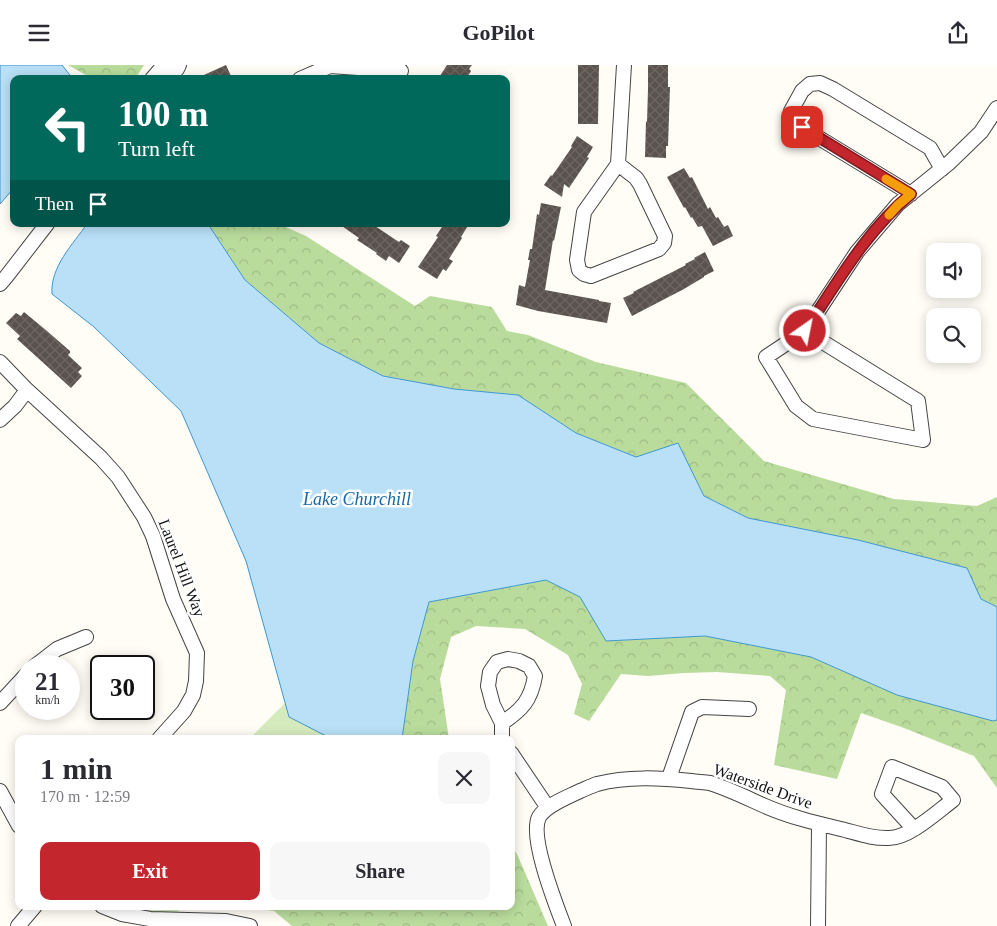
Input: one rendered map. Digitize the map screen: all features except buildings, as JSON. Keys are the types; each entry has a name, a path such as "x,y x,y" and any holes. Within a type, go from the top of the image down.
{"street":[{"path":"155,75 164,65"},
{"path":"171,75 179,65"},
{"path":"618,164 636,178 640,184 663,231 665,236 664,243 659,249 591,276 579,270 577,260 584,212 618,164 624,65"},
{"path":"309,75 330,66 400,72"},
{"path":"911,194 792,119 791,111 802,91 810,83 820,83 832,89 930,148 942,169"},
{"path":"805,331 918,401 923,440 813,419 796,406 766,357 805,331 857,252 898,205 942,169 981,132 997,108"},
{"path":"0,283 45,227"},
{"name":"Laurel Hill Way","path":"0,361 28,390 101,458 118,477 144,517 153,536 173,599 197,653 196,681 193,695 184,711 163,735"},
{"path":"0,420 28,390"},
{"path":"49,655 57,649 86,637"},
{"path":"0,703 15,687"},
{"path":"669,778 692,712 702,707 749,709"},
{"path":"502,723 502,735"},
{"path":"515,759 548,808 539,817 536,827 537,840 549,886 564,926"},
{"name":"Waterside Drive","path":"548,808 596,785 620,780 669,778 708,783 740,794 767,807 819,825 891,839 914,829 953,800 942,787 892,767 882,794 914,829"},
{"path":"0,791 15,819"},
{"path":"818,926 819,825"},
{"path":"18,926 32,910"},
{"path":"111,910 122,915 150,919 226,921 250,926"}],"green space":[{"path":"68,65 144,65 138,75 86,75"},
{"path":"210,227 286,227 306,236 415,306 430,296 492,307 507,331 528,335 596,362 686,383 764,461 894,499 977,506 997,497 997,607 981,599 748,518 704,496 678,443 636,457 576,433 518,395 454,389 383,376 319,343 245,280"},
{"path":"546,580 580,597 606,641 705,636 811,657 897,695 997,720 997,788 974,756 861,713 837,779 774,765 786,690 770,676 717,672 648,676 621,674 589,721 574,714 582,684 568,655 525,629 476,626 451,637 440,679 448,735 403,735 413,661 429,602"},
{"path":"285,703 289,717 324,735 253,735"},
{"path":"515,851 548,926 292,926 274,911 267,910 515,910"},
{"path":"125,910 180,910 171,920"}],"water":[{"path":"0,65 62,65 70,75 10,75 10,193 0,204"},
{"name":"Lake Churchill","path":"85,227 210,227 245,280 319,343 383,376 454,389 518,395 576,433 636,457 678,443 704,496 748,518 858,540 967,568 981,599 997,607 997,720 993,721 897,695 811,657 705,636 606,641 580,597 546,580 429,602 413,661 403,735 324,735 289,717 246,561 181,411 94,327 52,294 55,274 69,248"}],"slow traffic":[{"path":"886,179 911,194 889,215"}],"route":[{"path":"802,127 911,194 898,205 857,252 805,331"}]}
